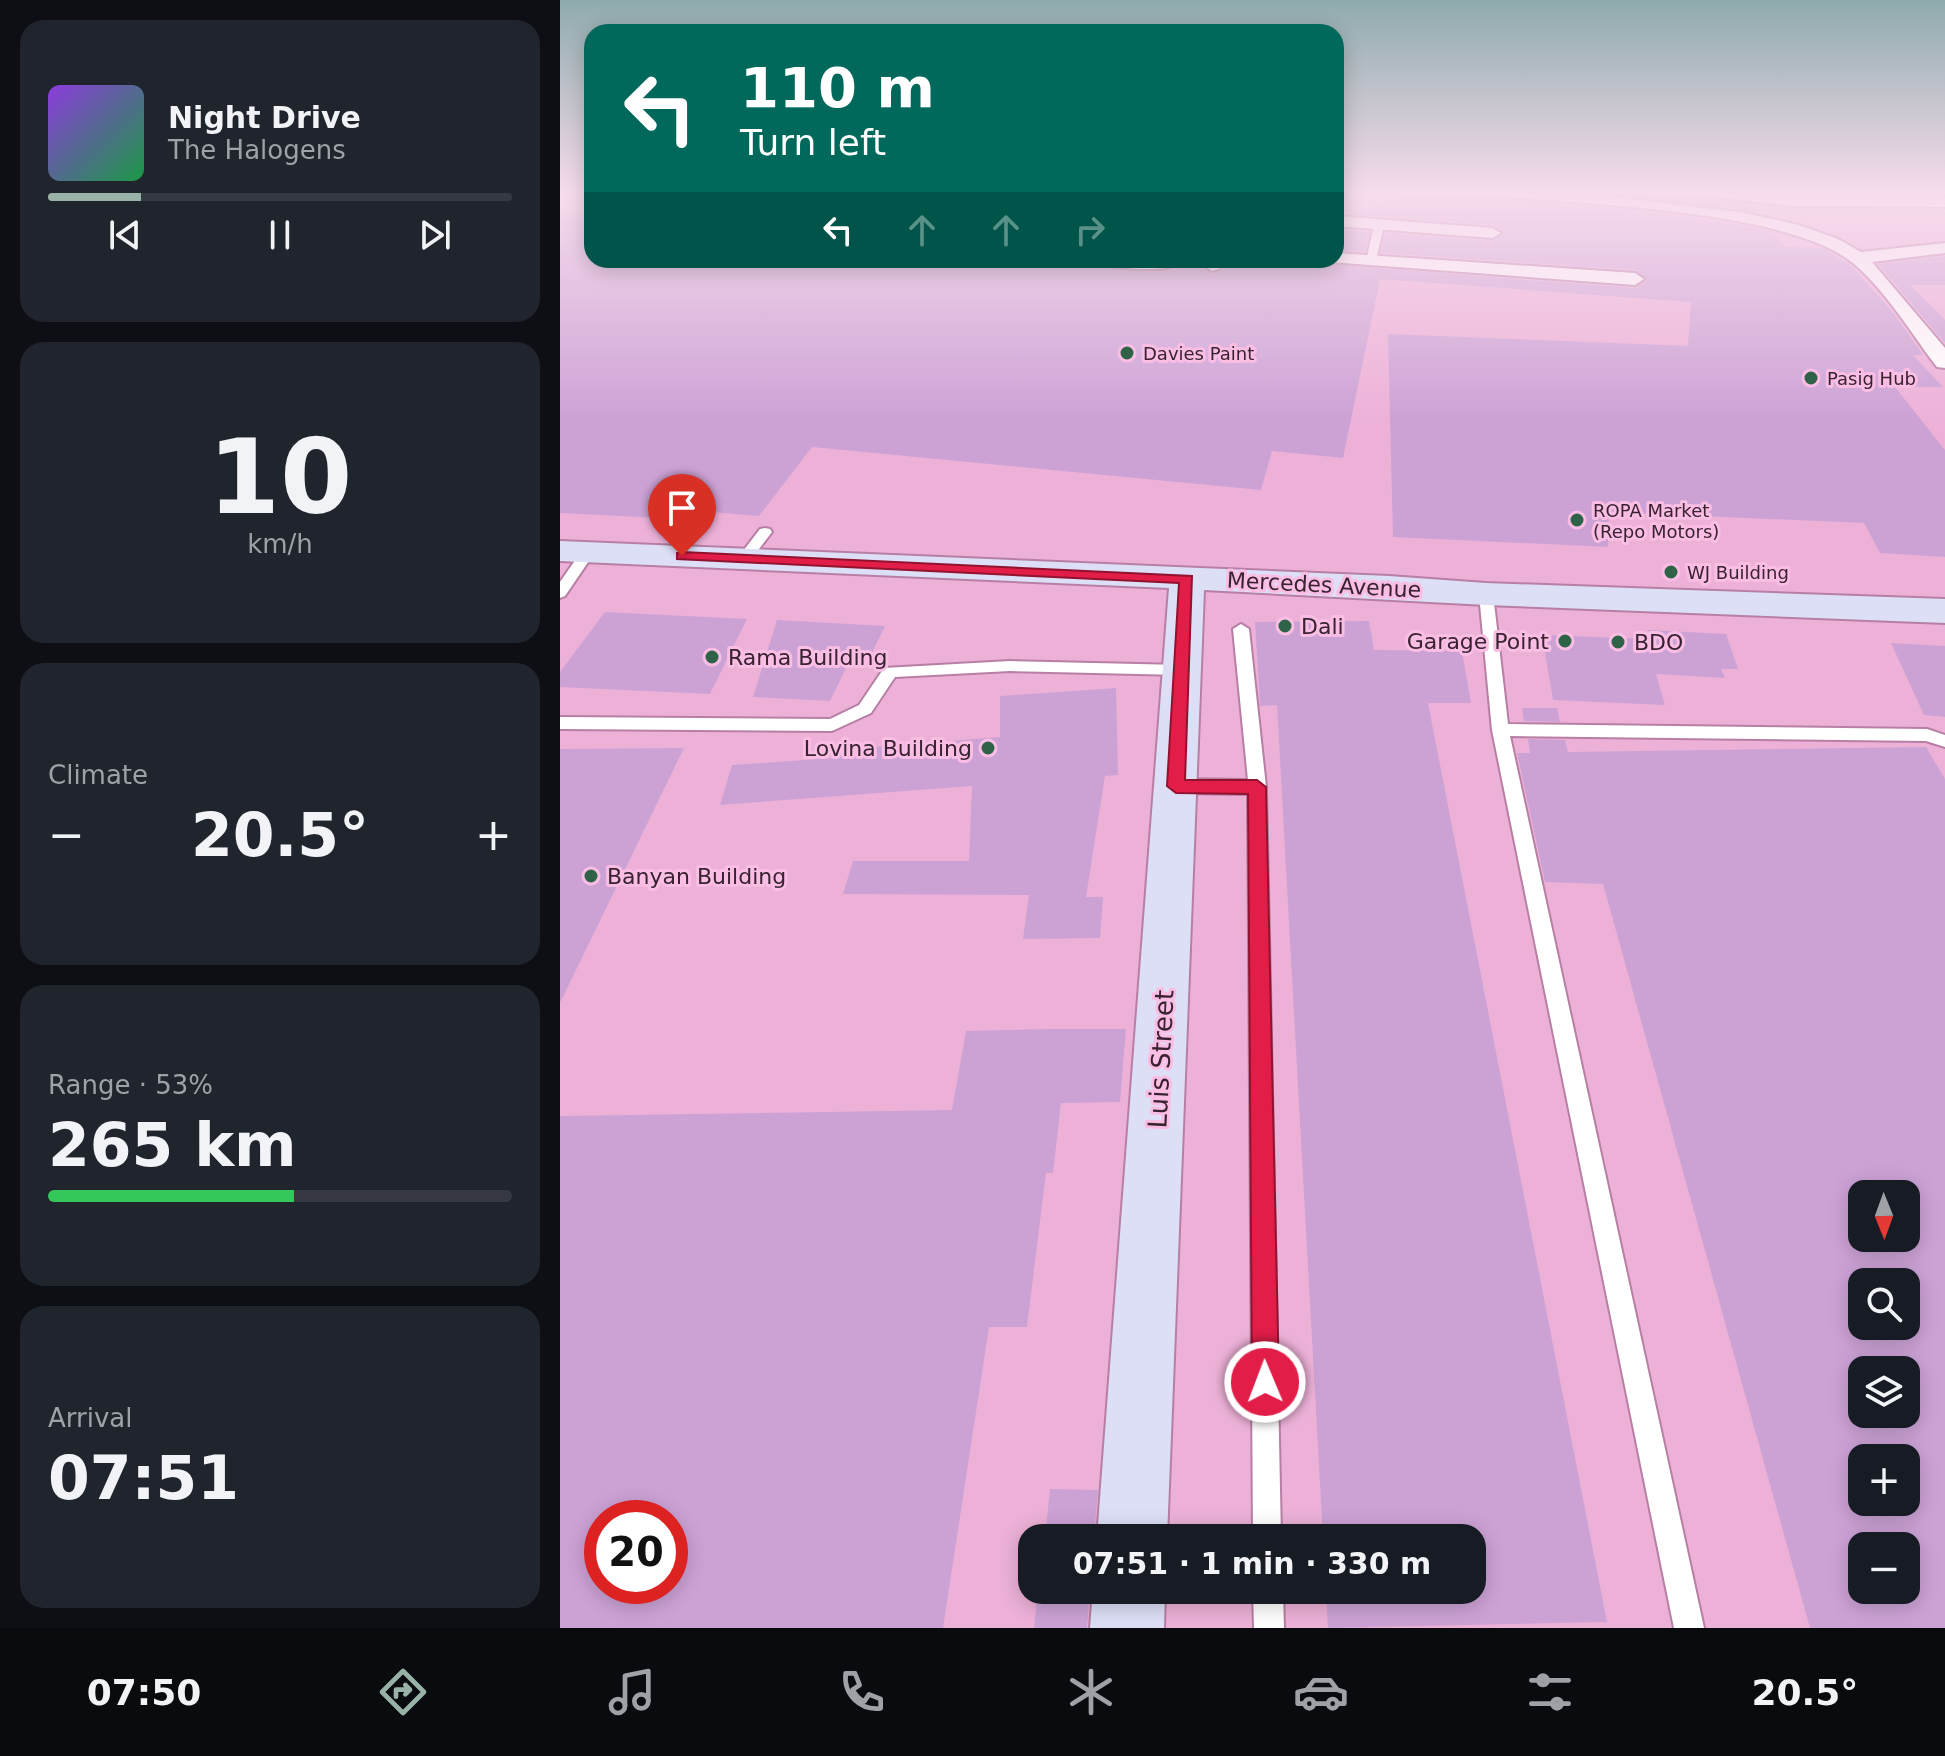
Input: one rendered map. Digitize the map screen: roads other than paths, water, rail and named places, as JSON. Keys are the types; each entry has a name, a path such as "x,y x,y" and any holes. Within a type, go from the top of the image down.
{"main road":[{"name":"Mercedes Avenue","path":"574,551 755,545 1187,579 1945,611"},
{"name":"Luis Street","path":"1133,1524 1187,579"},
{"path":"1127,1628 1128,1604"}],"street":[{"path":"1473,268 1635,279"},
{"path":"1866,268 1945,362"}],"lane":[{"path":"560,593 574,551"},
{"path":"1486,594 1500,730 1689,1628"},
{"path":"1241,629 1257,787 1267,1524"},
{"path":"560,723 832,725 865,709 890,672 1010,666 1182,670"},
{"path":"1500,730 1927,735 1945,741"},
{"path":"1176,786 1257,787"},
{"path":"1268,1604 1269,1628"}],"place":[{"name":"Davies Paint","path":"1127,353"},
{"name":"Pasig Hub","path":"1811,378"},
{"name":"ROPA Market (Repo Motors)","path":"1577,520"},
{"name":"WJ Building","path":"1671,572"},
{"name":"Dali","path":"1285,626"},
{"name":"Garage Point","path":"1565,641"},
{"name":"BDO","path":"1618,642"},
{"name":"Rama Building","path":"712,657"},
{"name":"Lovina Building","path":"988,748"},
{"name":"Banyan Building","path":"591,876"}]}
